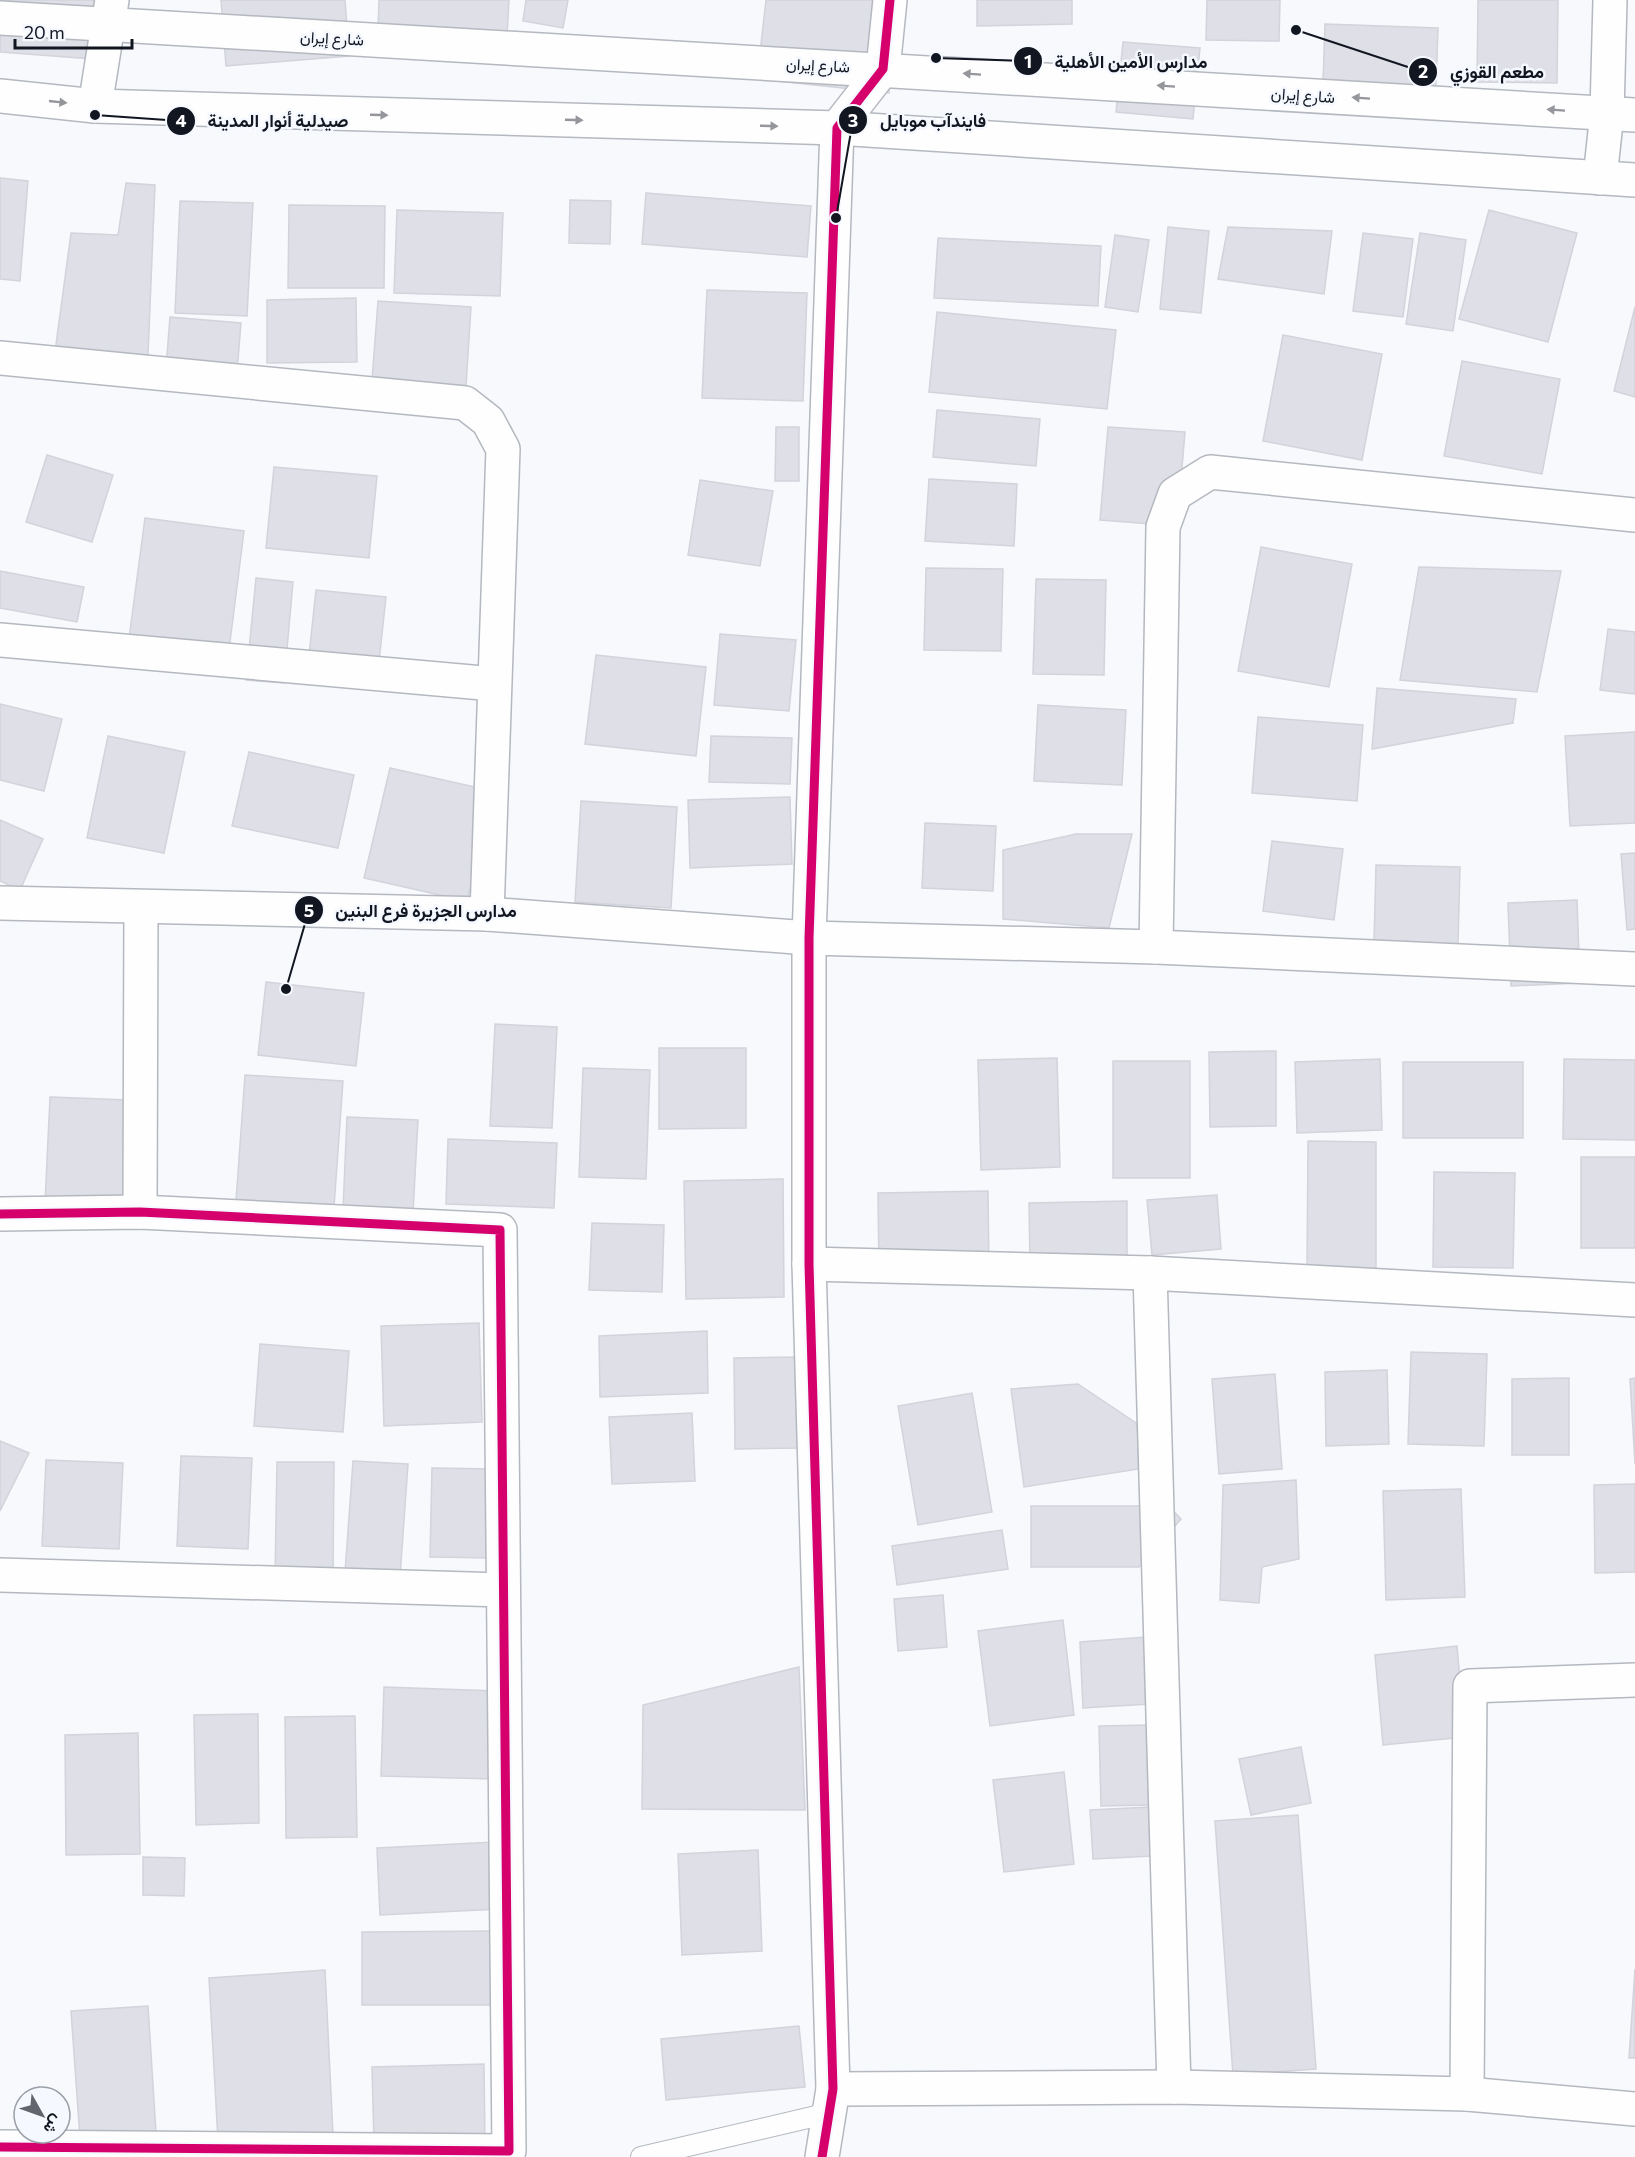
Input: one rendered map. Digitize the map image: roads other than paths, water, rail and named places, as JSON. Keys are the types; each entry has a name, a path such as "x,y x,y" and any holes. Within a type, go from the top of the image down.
{"street":[{"path":"822,2157 831,2101 809,1264 808,938 837,128 883,69 891,0"},
{"path":"1600,178 1621,114 1610,0"},
{"path":"95,106 111,13"},
{"name":"شارع إيران","path":"0,18 111,13 883,69 1621,114"},
{"path":"0,96 95,106 837,128 1635,180"},
{"path":"0,358 465,403 488,421 503,450 488,914"},
{"path":"1155,946 1163,527 1175,494 1210,472 1635,515"},
{"path":"0,640 494,684"},
{"path":"0,903 488,914 808,938 1155,946 1635,969"},
{"path":"140,1212 141,907"},
{"path":"0,1214 140,1212 500,1230 509,2151 0,2147"},
{"path":"809,1264 1150,1273 1635,1300"},
{"path":"1150,1273 1174,2087"},
{"path":"0,1575 503,1590"},
{"path":"1467,2094 1470,1686 1635,1680"},
{"path":"831,2101 1174,2087 1467,2094 1635,2109"}],"lane":[{"path":"641,2157 831,2101"}],"place":[{"name":"مطعم القوزي","path":"1296,30"},
{"name":"مدارس الأمين الأهلية","path":"936,58"},
{"name":"صيدلية أنوار المدينة","path":"95,115"},
{"name":"فايندآب موبايل","path":"836,218"},
{"name":"مدارس الجزيرة فرع البنين","path":"286,989"}]}
